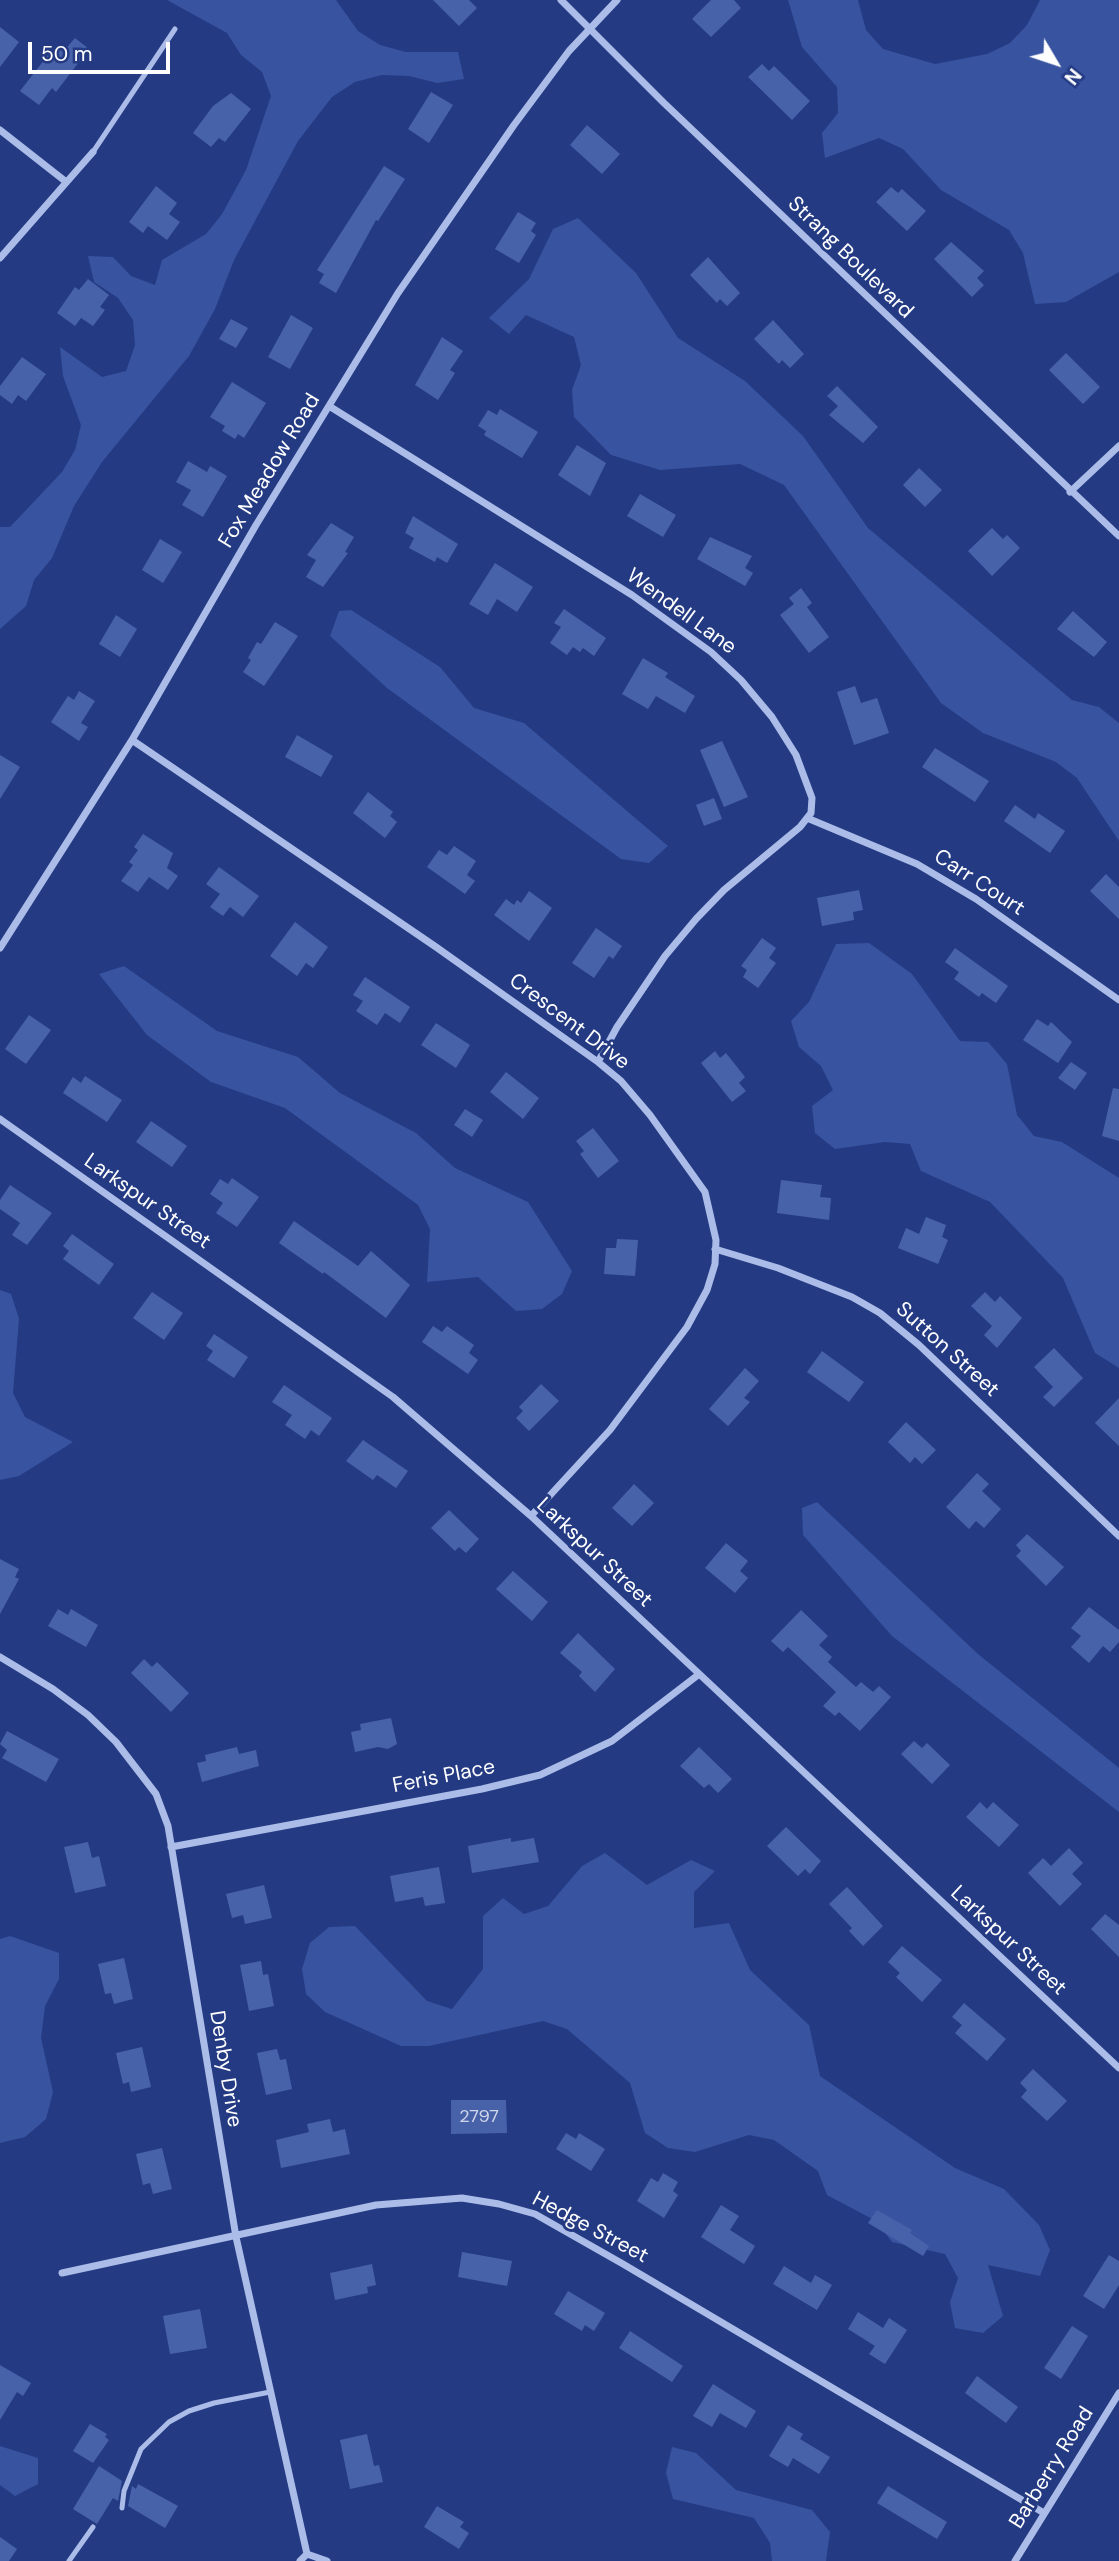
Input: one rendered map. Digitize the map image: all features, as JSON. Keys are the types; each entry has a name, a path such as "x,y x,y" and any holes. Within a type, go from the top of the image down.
{"street":[{"name":"Strang Boulevard","path":"561,0 664,103 1119,536"},
{"name":"Fox Meadow Road","path":"0,947 132,740 398,293 514,125 590,27 617,0"},
{"path":"0,130 65,181"},
{"path":"0,258 93,152"},
{"name":"Wendell Lane","path":"329,406 632,595 711,652 741,680 765,708 796,755 812,798 811,813 807,818"},
{"path":"1070,492 1119,446"},
{"name":"Crescent Drive","path":"132,740 436,947 598,1062 621,1081 650,1115 705,1192 715,1249 707,1290 687,1327 610,1430 531,1516"},
{"path":"598,1062 631,1007 696,919 724,890 807,818"},
{"name":"Carr Court","path":"807,818 917,864 976,899 1119,1000"},
{"name":"Larkspur Street","path":"0,1119 393,1397 531,1516 1119,2068"},
{"name":"Sutton Street","path":"715,1249 852,1297 880,1314 919,1345 1119,1536"},
{"name":"Denby Drive","path":"0,1657 70,1702 116,1742 156,1794 168,1826 236,2237 307,2554"},
{"name":"Feris Place","path":"171,1847 482,1789 540,1774 612,1741 698,1675"},
{"name":"Hedge Street","path":"62,2273 376,2206 463,2198 535,2214 1044,2514"},
{"name":"Barberry Road","path":"1015,2561 1119,2393"},
{"path":"300,2561 307,2554 327,2561"}],"lane":[{"path":"93,152 175,29"},
{"path":"122,2508 124,2491 141,2449 169,2422 188,2411 214,2403 270,2392"},
{"path":"69,2561 93,2527"}],"shaded area":[{"path":"167,0 336,0 358,31 380,45 406,52 458,52 464,79 437,83 409,76 382,75 355,82 332,97 298,141 234,260 215,309 189,356 102,462 74,506 52,558 34,580 26,606 0,629 0,527 10,527 62,472 75,450 81,425 63,376 60,347 102,377 126,371 135,345 133,320 118,298 94,282 88,256 113,257 131,276 155,285 162,260 206,234 222,214 246,170 271,96 262,72 241,55 227,33"},
{"path":"788,0 858,0 866,30 883,49 935,64 987,54 1010,43 1027,25 1040,0 1119,0 1119,272 1066,302 1035,304 1023,253 1009,230 941,190 903,149 879,138 825,158 822,133 838,113 837,87 802,47"},
{"path":"578,218 636,273 678,338 745,381 803,436 868,528 1072,700 1099,707 1119,723 1119,841 1077,778 1056,762 983,733 941,703 784,485 740,464 660,470 611,455 574,417 572,390 581,365 574,337 526,315 509,334 489,318 529,279 553,229"},
{"path":"351,610 440,667 474,708 524,723 668,846 649,863 621,859 387,688 330,636 339,611"},
{"path":"869,943 912,974 960,1041 988,1042 1007,1064 1017,1115 1034,1136 1062,1142 1119,1178 1119,1368 1095,1353 1063,1278 990,1202 921,1171 910,1144 885,1142 835,1149 815,1133 812,1106 833,1090 821,1066 799,1047 791,1021 809,1002 836,944"},
{"path":"124,966 217,1031 298,1057 340,1093 416,1133 455,1168 528,1202 572,1271 562,1294 542,1309 516,1311 478,1277 427,1282 430,1229 418,1205 285,1108 211,1082 147,1035 99,974"},
{"path":"0,1290 11,1294 19,1319 13,1393 25,1417 73,1442 19,1476 0,1480"},
{"path":"817,1502 978,1654 1119,1768 1119,1812 892,1636 803,1535 802,1508"},
{"path":"605,1853 647,1885 691,1860 715,1871 694,1892 694,1928 729,1923 750,1970 809,2025 820,2076 955,2168 1004,2189 1039,2225 1050,2250 1040,2276 988,2265 1003,2316 983,2333 955,2328 950,2302 958,2278 945,2254 892,2242 876,2221 827,2195 818,2171 774,2140 749,2135 695,2152 668,2148 645,2133 630,2083 567,2029 543,2021 429,2046 401,2046 325,2012 306,1994 302,1969 310,1943 329,1927 355,1926 427,2001 452,2009 483,1969 483,1916 503,1898 524,1914 548,1906 582,1866"},
{"path":"10,1936 59,1953 59,1979 45,2006 41,2038 53,2092 46,2119 25,2137 0,2143 0,1939"},
{"path":"0,2446 38,2458 38,2484 15,2496 0,2485"},
{"path":"672,2447 696,2453 736,2490 812,2510 830,2532 826,2561 772,2561 770,2543 754,2518 673,2499 666,2473"}],"building":[{"path":"433,0 469,0 477,8 459,26"},
{"path":"711,0 734,0 741,8 711,37 692,19"},
{"path":"0,27 19,42 0,67"},
{"path":"75,38 89,49 56,92 52,88 39,105 20,91 55,46 63,52"},
{"path":"762,64 769,71 774,66 810,101 792,120 748,77"},
{"path":"431,92 453,105 429,143 408,129"},
{"path":"231,93 251,109 225,142 219,138 211,147 193,133 213,106"},
{"path":"587,125 620,154 602,174 570,145"},
{"path":"384,166 405,179 378,221 376,220 336,293 319,283 324,274 317,270"},
{"path":"156,186 177,203 169,214 180,222 167,240 148,226 143,233 129,222"},
{"path":"891,187 898,193 902,189 926,211 907,231 876,202"},
{"path":"518,212 536,223 531,231 536,235 519,263 495,249"},
{"path":"951,242 984,271 977,278 984,285 972,297 934,259"},
{"path":"708,257 740,293 727,306 720,299 717,303 690,275"},
{"path":"88,279 109,295 100,307 105,310 93,326 81,318 75,326 57,313 75,287 79,290"},
{"path":"291,315 313,328 290,369 268,357"},
{"path":"231,319 248,328 236,348 219,339"},
{"path":"773,320 804,354 790,368 782,360 779,364 754,339"},
{"path":"442,337 463,351 450,370 455,373 438,400 415,385"},
{"path":"1066,353 1100,387 1083,404 1049,370"},
{"path":"22,357 46,374 26,401 18,395 12,404 0,395 0,386"},
{"path":"232,382 266,403 244,438 238,434 235,439 222,431 225,426 210,417"},
{"path":"837,386 878,427 863,443 829,415 838,406 827,396"},
{"path":"500,409 538,432 522,458 484,435 486,431 478,426 488,410 497,415"},
{"path":"577,445 606,463 590,496 558,475"},
{"path":"188,461 207,472 210,466 227,476 203,517 182,505 191,490 176,482"},
{"path":"919,468 942,490 925,507 903,485"},
{"path":"640,494 676,515 663,537 627,516"},
{"path":"413,516 458,544 447,563 437,557 435,562 409,548 414,538 405,533"},
{"path":"331,523 354,537 345,552 348,553 323,587 306,577 316,560 307,555"},
{"path":"992,528 1003,539 1007,535 1020,548 992,576 968,551"},
{"path":"710,537 752,556 745,568 753,573 745,586 697,559"},
{"path":"160,539 182,552 163,583 142,570"},
{"path":"495,563 533,587 517,612 497,599 488,615 469,604"},
{"path":"801,588 812,603 807,607 829,637 809,653 780,615 794,604 789,598"},
{"path":"564,609 606,638 594,656 583,648 580,652 573,647 567,655 550,643 561,627 554,623"},
{"path":"1073,611 1107,642 1094,657 1057,629"},
{"path":"116,615 137,629 120,657 99,644"},
{"path":"275,622 298,636 264,686 243,672 251,660 248,658 257,642 261,644"},
{"path":"643,658 668,673 665,677 695,696 685,713 656,696 648,709 622,694"},
{"path":"855,686 861,703 877,698 889,733 854,745 837,692"},
{"path":"79,691 95,701 81,723 88,727 79,741 51,722 68,696 74,700"},
{"path":"297,735 333,756 321,777 285,757"},
{"path":"722,741 748,797 724,807 700,750"},
{"path":"935,748 989,781 975,802 922,767"},
{"path":"0,755 20,767 0,799"},
{"path":"368,792 393,812 390,816 397,822 385,838 353,813"},
{"path":"714,798 722,819 704,826 696,805"},
{"path":"1015,805 1035,819 1038,813 1065,831 1050,853 1004,821"},
{"path":"143,834 173,853 167,868 178,876 168,890 149,877 138,892 121,881 133,865 129,862 138,850 134,847"},
{"path":"454,846 476,861 467,875 475,881 465,894 427,867 439,850 447,855"},
{"path":"219,867 259,896 243,917 230,907 223,916 210,907 220,894 206,884"},
{"path":"1106,874 1119,887 1119,919 1090,891"},
{"path":"859,890 863,910 853,912 854,920 822,926 817,898"},
{"path":"529,891 552,908 529,941 494,915 506,899 514,905 517,900 521,903"},
{"path":"295,922 328,947 313,968 306,963 297,976 270,956"},
{"path":"596,928 622,946 613,959 609,956 594,978 572,963"},
{"path":"762,938 776,948 769,958 776,963 758,988 743,977 747,970 741,966"},
{"path":"955,948 1008,986 996,1003 982,993 979,997 954,979 959,972 945,962"},
{"path":"365,977 410,1007 400,1023 385,1013 377,1025 356,1011 363,1001 353,995"},
{"path":"29,1015 51,1030 26,1064 5,1049"},
{"path":"1037,1019 1048,1026 1051,1022 1072,1042 1058,1063 1023,1040"},
{"path":"436,1023 470,1045 456,1068 421,1045"},
{"path":"715,1051 720,1058 726,1053 745,1077 739,1083 746,1091 732,1102 701,1063"},
{"path":"1071,1062 1087,1073 1075,1090 1058,1078"},
{"path":"506,1072 539,1098 523,1119 490,1092"},
{"path":"85,1076 122,1100 107,1122 63,1093 73,1077 81,1083"},
{"path":"1113,1088 1119,1089 1119,1141 1102,1136"},
{"path":"465,1109 483,1120 472,1137 454,1125"},
{"path":"151,1121 187,1146 172,1167 136,1142"},
{"path":"593,1128 619,1161 598,1178 580,1154 584,1151 576,1141"},
{"path":"232,1178 259,1197 237,1227 216,1213 223,1203 210,1194 220,1179 228,1184"},
{"path":"781,1180 822,1185 820,1197 831,1198 829,1220 777,1213"},
{"path":"10,1185 52,1213 27,1245 12,1235 20,1223 0,1209 0,1200"},
{"path":"926,1217 946,1225 942,1237 948,1240 938,1264 898,1248 906,1228 919,1234"},
{"path":"294,1221 358,1266 371,1251 410,1285 386,1318 279,1243"},
{"path":"72,1234 114,1264 99,1285 63,1259 69,1251 63,1246"},
{"path":"617,1239 638,1240 635,1276 604,1274 606,1248 616,1248"},
{"path":"152,1292 183,1313 164,1340 133,1318"},
{"path":"985,1292 995,1302 1000,1296 1022,1318 997,1348 984,1335 992,1326 971,1306"},
{"path":"433,1326 442,1332 447,1326 474,1345 469,1353 478,1360 468,1374 422,1342"},
{"path":"214,1334 248,1357 234,1378 207,1360 213,1351 206,1346"},
{"path":"1054,1348 1083,1378 1054,1407 1043,1397 1053,1387 1034,1367"},
{"path":"822,1351 864,1382 849,1402 807,1372"},
{"path":"745,1368 759,1381 744,1398 750,1402 728,1426 709,1409"},
{"path":"541,1384 559,1401 529,1431 516,1418 523,1411 519,1407"},
{"path":"284,1385 332,1418 319,1436 311,1430 305,1439 285,1425 292,1415 272,1402"},
{"path":"1119,1398 1119,1446 1095,1423"},
{"path":"906,1422 936,1450 922,1464 915,1457 910,1463 888,1442"},
{"path":"363,1440 408,1471 396,1488 377,1475 373,1480 346,1461"},
{"path":"977,1473 989,1484 982,1491 1001,1509 984,1528 976,1521 969,1529 946,1507"},
{"path":"634,1484 654,1503 632,1526 612,1508"},
{"path":"449,1510 479,1539 466,1553 459,1547 455,1551 431,1528"},
{"path":"1027,1534 1064,1567 1046,1586 1016,1556 1021,1551 1016,1545"},
{"path":"726,1543 748,1561 740,1571 748,1578 735,1593 705,1568"},
{"path":"0,1559 19,1569 15,1577 19,1579 0,1614"},
{"path":"513,1571 548,1602 532,1621 496,1589"},
{"path":"1089,1607 1119,1630 1119,1642 1110,1652 1103,1646 1089,1663 1071,1647 1081,1636 1071,1628"},
{"path":"58,1609 68,1615 71,1609 98,1625 86,1647 48,1626"},
{"path":"801,1610 828,1636 819,1645 832,1657 828,1662 856,1687 861,1682 873,1692 879,1686 891,1697 860,1731 839,1712 835,1716 823,1706 836,1692 788,1647 783,1652 771,1641"},
{"path":"578,1633 615,1669 595,1692 579,1676 582,1672 560,1653"},
{"path":"144,1659 152,1667 157,1662 189,1693 171,1712 131,1673"},
{"path":"391,1718 397,1744 388,1749 378,1747 355,1752 351,1732 361,1730 360,1724"},
{"path":"7,1731 59,1759 46,1782 2,1758 7,1750 0,1744"},
{"path":"914,1741 922,1748 927,1743 950,1765 932,1784 901,1754"},
{"path":"237,1747 239,1754 256,1750 259,1766 202,1782 197,1763 206,1761 205,1755"},
{"path":"699,1747 732,1779 718,1793 709,1784 704,1788 680,1766"},
{"path":"980,1802 987,1809 993,1802 1019,1825 999,1847 966,1817"},
{"path":"786,1827 821,1861 810,1874 805,1869 798,1876 767,1846"},
{"path":"511,1838 511,1842 534,1838 539,1862 472,1873 468,1846"},
{"path":"88,1842 92,1858 99,1856 106,1886 75,1893 64,1847"},
{"path":"1069,1848 1083,1863 1072,1874 1082,1884 1060,1906 1028,1873 1043,1858 1051,1866"},
{"path":"439,1867 445,1903 425,1906 423,1897 395,1902 390,1876"},
{"path":"264,1885 272,1918 245,1924 243,1915 232,1918 226,1894"},
{"path":"847,1887 883,1926 863,1946 849,1931 852,1928 829,1904"},
{"path":"1105,1914 1119,1925 1119,1957 1091,1929"},
{"path":"902,1946 942,1980 922,2002 896,1977 900,1973 888,1962"},
{"path":"124,1958 133,1999 114,2004 111,1993 105,1994 98,1964"},
{"path":"261,1961 263,1975 268,1974 274,2006 249,2011 240,1965"},
{"path":"964,2003 1006,2039 987,2061 955,2033 962,2025 952,2017"},
{"path":"142,2047 151,2087 131,2092 129,2082 123,2084 116,2053"},
{"path":"277,2049 280,2060 286,2059 292,2089 266,2095 257,2053"},
{"path":"1033,2069 1067,2101 1047,2121 1021,2097 1027,2090 1020,2083"},
{"path":"451,2100 506,2100 507,2133 451,2134"},
{"path":"330,2119 333,2132 345,2129 350,2154 281,2168 276,2140 309,2132 307,2124"},
{"path":"566,2133 576,2139 579,2133 605,2149 591,2171 556,2149"},
{"path":"162,2148 172,2189 153,2194 150,2183 143,2185 136,2154"},
{"path":"663,2173 678,2182 673,2191 678,2195 664,2218 637,2201 651,2178 658,2182"},
{"path":"721,2205 739,2216 730,2230 755,2246 744,2264 701,2237"},
{"path":"877,2210 912,2230 910,2233 929,2246 923,2256 868,2223"},
{"path":"462,2252 512,2261 507,2286 458,2277"},
{"path":"1109,2255 1119,2261 1119,2285 1104,2309 1083,2296"},
{"path":"372,2264 376,2285 367,2287 368,2293 335,2300 330,2273"},
{"path":"784,2266 811,2283 815,2275 832,2285 817,2310 773,2284"},
{"path":"568,2291 605,2313 594,2331 585,2325 582,2331 554,2314"},
{"path":"200,2309 207,2348 170,2354 163,2316"},
{"path":"858,2312 883,2328 889,2318 907,2330 885,2364 869,2354 875,2346 848,2329"},
{"path":"1072,2326 1088,2336 1061,2379 1044,2368"},
{"path":"630,2331 683,2366 672,2382 619,2348"},
{"path":"0,2365 31,2383 23,2396 17,2392 0,2420"},
{"path":"977,2376 1018,2407 1006,2423 965,2393"},
{"path":"713,2384 756,2411 746,2428 720,2413 712,2427 693,2416"},
{"path":"90,2424 107,2434 105,2437 109,2440 93,2463 73,2451"},
{"path":"788,2425 803,2434 800,2439 830,2457 819,2474 793,2458 788,2467 769,2456"},
{"path":"367,2434 374,2466 379,2465 383,2482 350,2489 340,2440"},
{"path":"99,2466 122,2481 118,2501 113,2498 97,2524 73,2509"},
{"path":"138,2484 178,2506 165,2528 128,2506 132,2486 136,2489"},
{"path":"888,2486 947,2522 937,2539 877,2503"},
{"path":"437,2506 464,2522 460,2527 469,2533 459,2549 424,2527"},
{"path":"0,2537 17,2549 9,2561 0,2561"}]}
